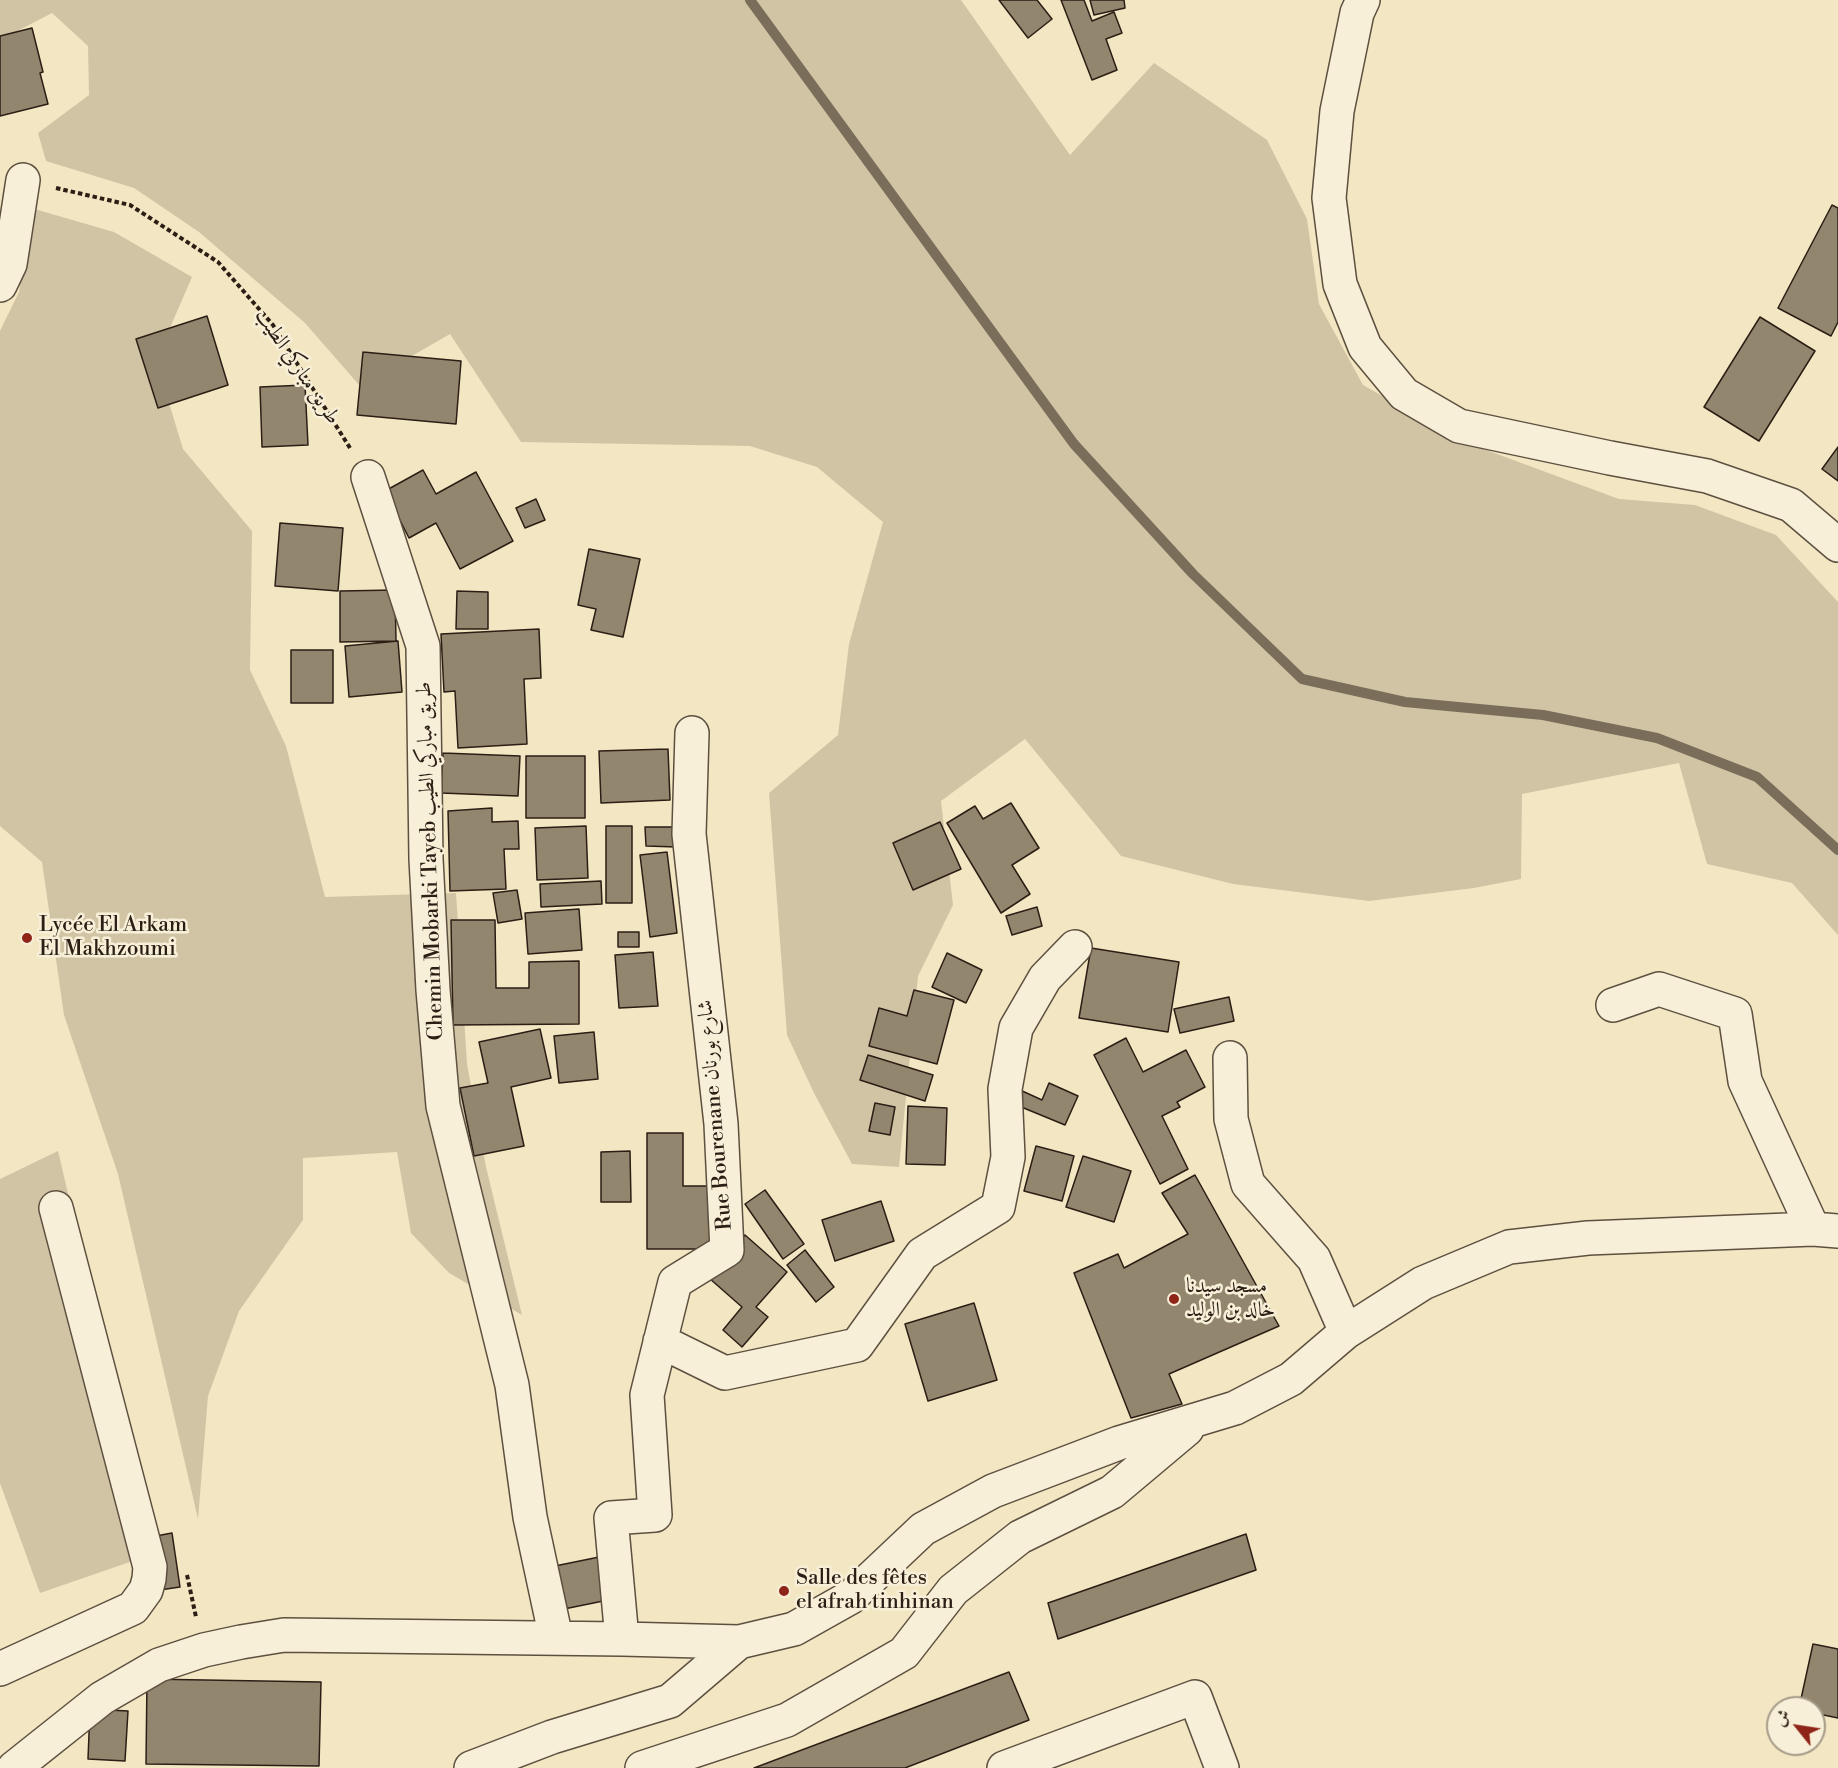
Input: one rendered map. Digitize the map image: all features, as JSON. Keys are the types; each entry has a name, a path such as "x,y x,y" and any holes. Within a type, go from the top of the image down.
{"street":[{"path":"1363,0 1357,13 1337,111 1329,198 1340,284 1365,347 1404,394 1458,426 1707,476 1791,505 1838,545"},
{"path":"0,285 10,264 23,180"},
{"name":"Chemin Mobarki Tayeb طريق مباركي الطيب","path":"368,477 423,646 426,859 433,990 443,1106 512,1384 530,1517 556,1638"},
{"name":"Rue Bourenane شارع بورنان","path":"622,1639 611,1518 655,1515 646,1395 675,1282 727,1250 721,1124 689,834 692,733"},
{"path":"660,1341 726,1373 857,1345 921,1254 998,1207 1008,1157 1005,1089 1016,1028 1045,978 1075,946"},
{"path":"14,1768 102,1698 159,1665 204,1650 284,1635 739,1642 794,1629 851,1597 923,1529 993,1491 1119,1443 1195,1422 1235,1408 1291,1379 1346,1332 1423,1283 1509,1247 1588,1238 1826,1230 1745,1081 1735,1014 1659,988 1613,1005"},
{"path":"1230,1058 1231,1119 1248,1184 1314,1259 1346,1332"},
{"path":"0,1670 133,1608 146,1590 149,1579 150,1567 56,1208"},
{"path":"642,1768 787,1720 904,1653 953,1590 1020,1537 1112,1492 1195,1422"},
{"path":"471,1768 552,1737 670,1701 739,1642"},
{"path":"1004,1768 1195,1697 1222,1768"}],"path":[{"name":"طريق مباركي الطيب","path":"23,180 130,205 218,262 273,325 368,477"},
{"path":"186,1573 204,1650"}],"shaded area":[{"path":"0,0 961,0 1070,155 1154,63 1267,140 1307,219 1319,304 1363,385 1459,440 1619,499 1695,505 1776,535 1838,602 1838,935 1792,883 1707,864 1679,763 1522,794 1521,879 1474,888 1369,901 1233,884 1121,856 1025,739 941,801 953,905 918,976 899,1167 852,1164 814,1093 787,1035 769,793 838,735 849,644 883,522 817,467 750,446 521,442 450,334 360,386 305,323 199,232 134,188 46,161 38,133 89,95 88,46 52,13 0,40"},
{"path":"31,208 114,232 192,277 156,360 183,449 252,531 250,670 286,746 325,897 456,893 467,1064 486,1167 522,1315 449,1273 411,1233 397,1152 303,1158 303,1220 239,1311 208,1396 198,1519 118,1174 64,1015 42,862 0,826 0,331 19,292"},
{"path":"58,1151 153,1554 40,1593 0,1483 0,1179"}],"building":[{"path":"999,0 1037,0 1052,19 1028,38"},
{"path":"1061,0 1084,0 1092,21 1114,12 1122,33 1106,39 1117,70 1092,80"},
{"path":"1090,0 1124,0 1125,8 1094,15"},
{"path":"32,28 48,104 0,116 0,36"},
{"path":"1832,205 1838,208 1838,322 1831,336 1778,308"},
{"path":"207,316 228,385 158,408 136,339"},
{"path":"1760,317 1815,351 1759,441 1704,407"},
{"path":"363,352 461,361 456,424 357,415"},
{"path":"305,385 308,445 262,447 260,387"},
{"path":"1838,447 1838,481 1822,469"},
{"path":"423,470 436,494 476,472 513,541 460,569 436,523 409,538 385,491"},
{"path":"536,499 545,520 525,528 516,508"},
{"path":"280,523 343,528 338,591 275,586"},
{"path":"589,549 640,559 623,637 591,630 596,609 578,605"},
{"path":"395,590 396,641 340,642 340,591"},
{"path":"457,591 488,592 488,629 456,629"},
{"path":"539,629 541,678 524,679 527,744 458,748 455,691 444,692 441,634"},
{"path":"398,641 402,692 349,697 345,646"},
{"path":"291,650 333,650 333,703 291,703"},
{"path":"668,749 670,800 601,803 599,751"},
{"path":"443,753 520,756 518,796 441,793"},
{"path":"526,756 585,756 585,818 526,818"},
{"path":"1011,803 1039,848 1012,865 1030,894 1001,913 947,823 975,806 983,819"},
{"path":"492,808 492,822 518,821 519,849 504,849 506,889 450,891 448,811"},
{"path":"940,822 961,869 913,890 893,843"},
{"path":"586,826 588,878 537,880 535,828"},
{"path":"606,826 632,826 632,903 606,903"},
{"path":"645,827 677,827 677,847 646,846"},
{"path":"667,852 677,933 650,937 640,855"},
{"path":"601,881 602,904 541,907 540,884"},
{"path":"517,890 522,919 498,923 493,893"},
{"path":"1037,907 1042,926 1012,935 1006,916"},
{"path":"579,909 582,950 528,954 525,913"},
{"path":"451,920 495,920 496,988 529,988 529,962 579,961 579,1024 453,1025"},
{"path":"618,932 639,932 639,947 618,947"},
{"path":"1091,948 1179,962 1168,1032 1079,1018"},
{"path":"653,952 658,1006 619,1008 615,955"},
{"path":"947,953 982,970 966,1003 932,987"},
{"path":"914,990 954,1000 937,1064 869,1046 879,1008 907,1016"},
{"path":"1229,997 1234,1021 1180,1033 1174,1009"},
{"path":"540,1029 551,1078 511,1087 524,1146 474,1156 460,1088 488,1083 479,1042"},
{"path":"594,1032 598,1079 559,1083 554,1036"},
{"path":"1126,1038 1143,1072 1186,1050 1205,1087 1177,1102 1180,1107 1162,1116 1188,1169 1160,1184 1094,1055"},
{"path":"868,1055 933,1075 925,1101 860,1080"},
{"path":"1049,1083 1078,1096 1065,1125 1014,1104 1020,1090 1042,1100"},
{"path":"875,1103 895,1107 890,1135 869,1131"},
{"path":"908,1106 947,1108 945,1165 906,1164"},
{"path":"647,1133 683,1133 683,1186 717,1186 716,1249 647,1249"},
{"path":"1036,1146 1074,1156 1062,1201 1024,1191"},
{"path":"630,1151 631,1202 601,1202 601,1152"},
{"path":"1083,1156 1131,1171 1114,1222 1066,1207"},
{"name":"مسجد سيدنا خالد بن الوليد","path":"1195,1175 1279,1326 1169,1374 1182,1404 1131,1418 1074,1273 1118,1254 1124,1268 1188,1234 1162,1193"},
{"path":"765,1190 804,1244 783,1259 745,1204"},
{"path":"881,1201 894,1241 835,1261 822,1220"},
{"path":"745,1235 787,1272 756,1307 768,1317 742,1347 723,1330 742,1307 709,1278"},
{"path":"805,1250 834,1287 816,1302 787,1265"},
{"path":"974,1303 997,1380 928,1401 905,1324"},
{"path":"172,1533 180,1587 153,1591 145,1538"},
{"path":"1246,1534 1256,1570 1058,1639 1048,1603"},
{"path":"609,1555 618,1598 564,1609 555,1566"},
{"path":"1813,1644 1838,1649 1838,1718 1826,1716 1826,1696 1802,1696"},
{"path":"1009,1672 1029,1720 905,1768 754,1768"},
{"path":"147,1679 321,1682 319,1766 146,1764"},
{"path":"90,1709 128,1711 125,1761 88,1759"}],"waterway":[{"path":"750,0 1074,444 1193,574 1302,679 1405,702 1543,715 1657,738 1757,777 1838,850"}],"place":[{"name":"Lycée El Arkam El Makhzoumi","path":"27,938"},
{"name":"مسجد سيدنا خالد بن الوليد","path":"1174,1299"},
{"name":"Salle des fêtes el afrah tinhinan","path":"784,1591"}]}
